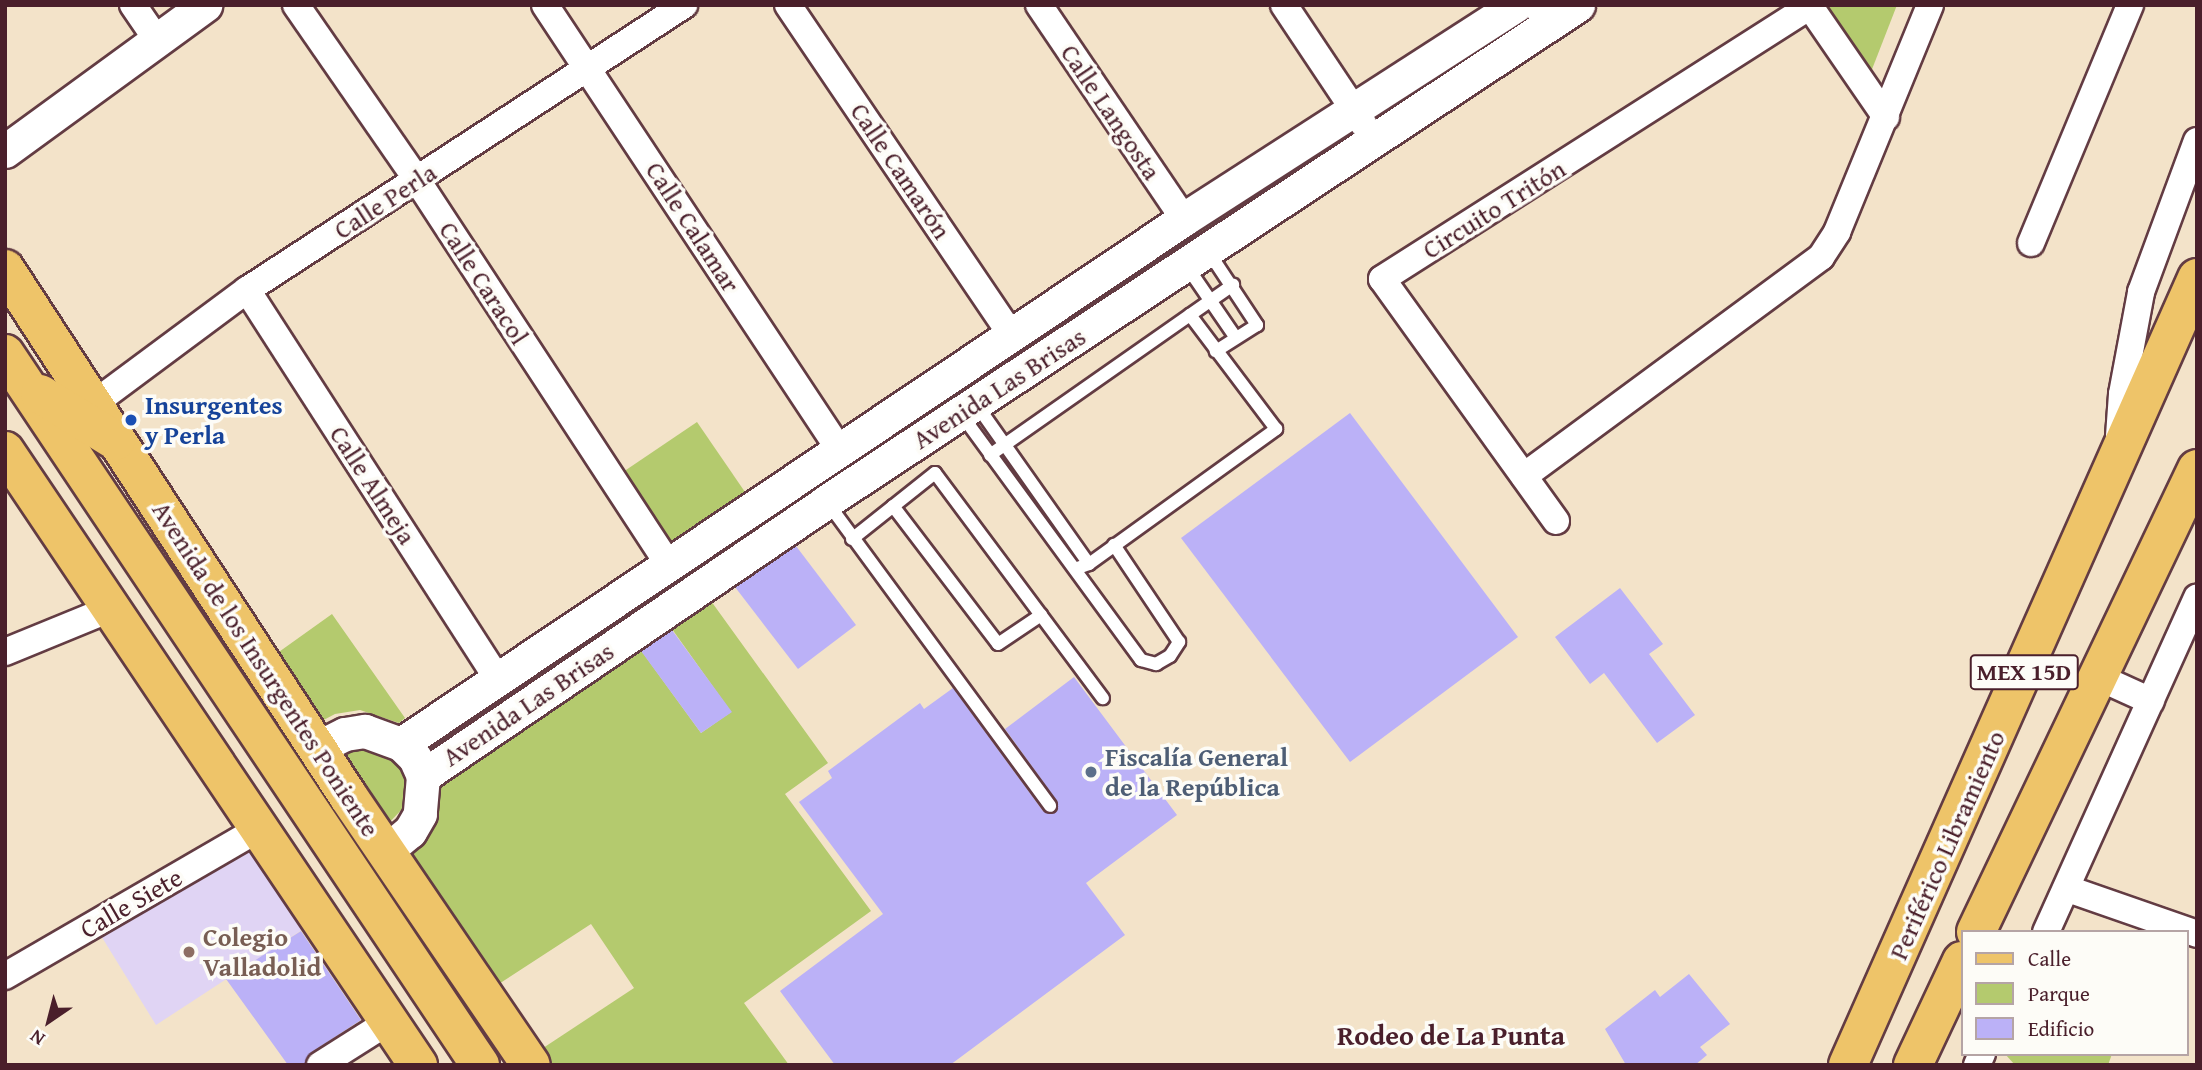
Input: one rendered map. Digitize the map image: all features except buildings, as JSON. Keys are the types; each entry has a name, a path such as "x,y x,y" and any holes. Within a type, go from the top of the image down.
{"main road":[{"name":"Avenida de los Insurgentes Poniente","path":"5,269 317,748 531,1065"},
{"name":"Periférico Libramiento","path":"1851,1060 2197,278"},
{"name":"Avenida de los Insurgentes Poniente","path":"5,354 480,1065"},
{"path":"29,388 116,441"},
{"path":"5,451 257,830 418,1065"},
{"name":"MEX 15D","path":"1977,930 2196,472"},
{"path":"1913,1065 1960,965"}],"street":[{"path":"133,5 157,40"},
{"path":"5,151 205,5"},
{"name":"Calle Caracol","path":"296,5 417,180 668,564"},
{"name":"Calle Calamar","path":"545,5 839,449"},
{"name":"Calle Perla","path":"92,405 247,290 684,5"},
{"name":"Calle Camarón","path":"788,5 1013,337"},
{"name":"Calle Langosta","path":"1039,5 1184,219"},
{"path":"1284,5 1374,141"},
{"name":"Avenida Las Brisas","path":"401,744 839,449 1104,276 1184,219 1516,5"},
{"name":"Avenida Las Brisas","path":"423,776 827,501 1374,141 1542,15 1578,5"},
{"path":"1524,476 1821,257 1837,232 1930,5"},
{"path":"2031,243 2130,5"},
{"name":"Circuito Tritón","path":"1556,521 1382,279 1811,6 1885,117"},
{"path":"2118,455 2122,394 2141,292 2197,141"},
{"path":"1104,276 1123,306"},
{"name":"Calle Almeja","path":"247,290 498,679"},
{"path":"2047,930 2197,598"},
{"path":"5,652 110,609"},
{"path":"2098,677 2151,701"},
{"path":"451,710 472,743"},
{"name":"Avenida Las Brisas","path":"317,748 345,734 365,731 401,744 423,776 420,814 410,831 386,851"},
{"name":"Calle Siete","path":"5,976 257,830"},
{"path":"2068,888 2187,930"},
{"path":"320,1065 388,1022"}],"lane":[{"path":"1197,258 1233,285 1257,325 1216,351"},
{"path":"1197,258 1212,301 1236,338"},
{"path":"990,455 1233,285"},
{"path":"1076,569 1089,564 1276,429 1190,315"},
{"path":"968,408 1005,444 1089,564"},
{"path":"968,408 990,455 1141,660 1156,663 1170,656 1179,642 1170,624 1114,545"},
{"path":"852,539 935,473 1103,698"},
{"path":"1018,493 1031,484"},
{"path":"827,501 852,539 1050,806"},
{"path":"892,506 998,644 1041,615"},
{"path":"1048,533 1062,524"}],"shaded area":[{"name":"Colegio Valladolid","path":"243,837 311,924 156,1025 95,926"}],"green space":[{"path":"1822,5 1897,5 1869,77"},
{"path":"1349,131 1347,138 1140,276 1132,274 1134,266"},
{"path":"1094,293 1102,295 1100,303 789,510 780,508"},
{"path":"697,422 745,492 671,542 623,472"},
{"path":"748,525 756,527 754,535 479,717 471,715"},
{"path":"711,601 828,763 785,794 871,911 744,1003 789,1065 541,1065 534,1054 634,988 591,924 491,989 400,851 434,779 640,649 701,733 731,712 672,629"},
{"path":"332,614 405,718 399,723 360,710 335,714 316,724 269,659"},
{"path":"365,744 392,753 408,777 406,805 385,827 336,754"},
{"path":"2007,1056 2111,1056 2108,1065 2015,1065"}],"place":[{"name":"Insurgentes y Perla","path":"131,420"},
{"name":"Fiscalía General de la República","path":"1091,772"},
{"name":"Colegio Valladolid","path":"189,952"}],"district":[{"name":"Rodeo de La Punta","path":"1451,1035"}]}
